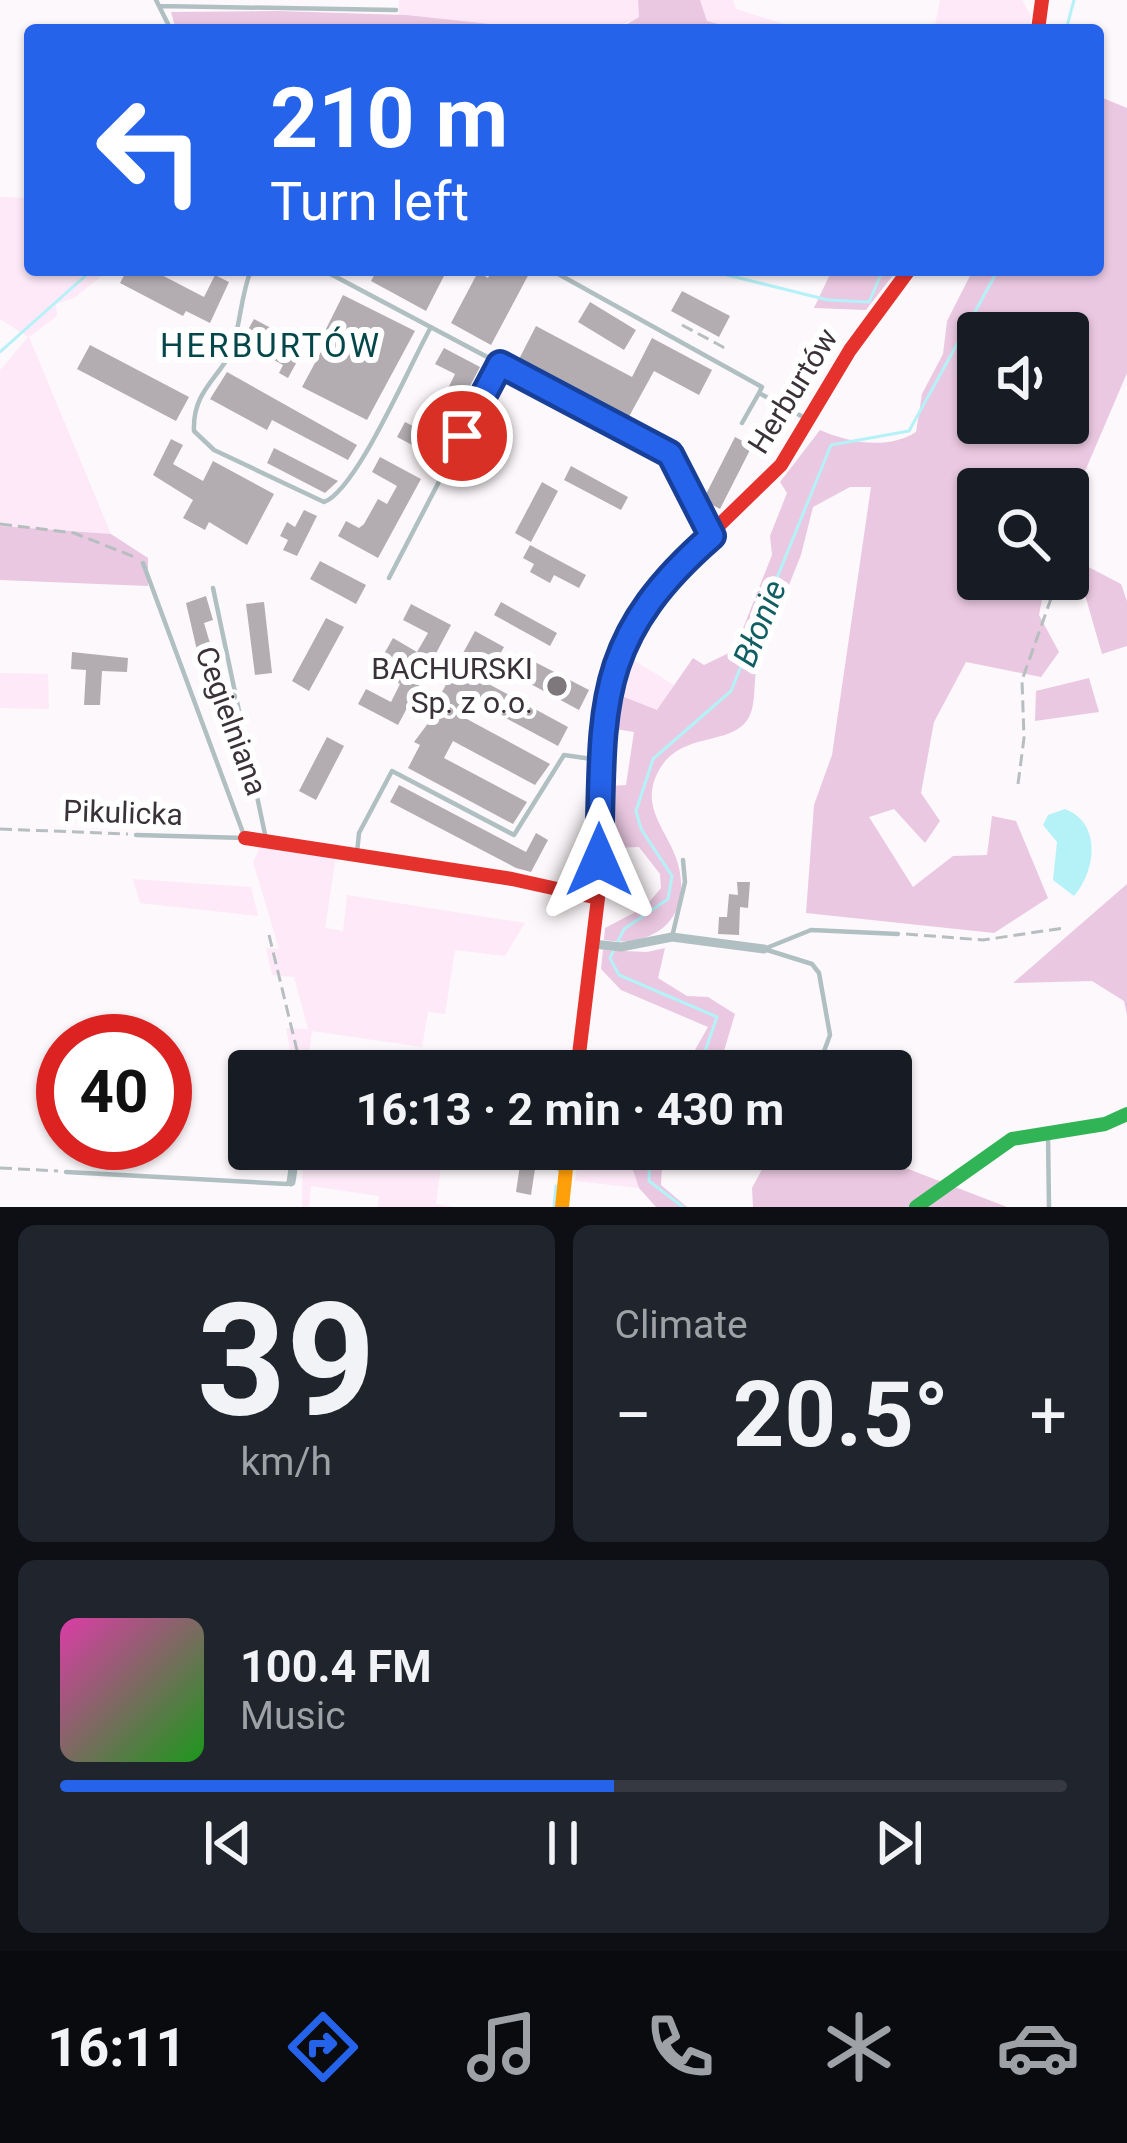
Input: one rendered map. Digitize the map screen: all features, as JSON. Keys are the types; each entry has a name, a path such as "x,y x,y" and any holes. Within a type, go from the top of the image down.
{"street":[{"name":"Herburtów","path":"580,1050 597,944 599,760 608,698 640,608 772,476 850,350 905,276"},
{"name":"Cegielniana","path":"245,838 598,898"},
{"path":"597,944 621,947 672,938 764,949"},
{"path":"916,1207 1012,1139 1105,1124 1127,1114"},
{"path":"290,1182 292,1170"},
{"path":"562,1207 566,1170"}],"lane":[{"path":"157,3 396,10"},
{"path":"250,276 231,352 212,374 197,406 194,431 214,450 319,500 333,499 369,453 379,422 430,327"},
{"path":"334,276 670,454 712,536"},
{"path":"562,276 762,387 742,423"},
{"path":"389,578 500,364"},
{"path":"758,393 810,421"},
{"name":"Cegielniana","path":"143,563 245,838"},
{"path":"213,588 266,840"},
{"path":"357,854 358,833 392,771 514,835 564,754 599,760"},
{"name":"Pikulicka","path":"136,835 245,838"},
{"path":"672,938 685,883 682,860"},
{"path":"764,949 812,930 898,934"},
{"path":"764,949 817,968 830,1035 824,1050"},
{"path":"1048,1130 1049,1207"},
{"path":"66,1172 276,1187 290,1182"}],"path":[{"path":"682,325 723,347 715,362"},
{"path":"0,524 74,533 143,563"},
{"path":"1018,784 1024,738 1022,680 1051,600"},
{"name":"Pikulicka","path":"0,829 136,835"},
{"path":"898,934 983,940 1064,928"},
{"path":"269,934 297,1050"},
{"path":"0,1168 66,1172"}],"shaded area":[{"path":"399,0 638,0 639,17 620,24 479,24 399,15"},
{"path":"638,0 700,0 707,21 718,24 627,24 639,17"},
{"path":"700,0 733,0 736,9 784,24 718,24 707,21"},
{"path":"940,0 1022,0 1031,16 1030,24 935,24"},
{"path":"171,12 406,15 490,24 174,24"},
{"path":"1104,98 1127,108 1127,373 1086,468 957,468 957,600 1042,600 1039,615 1059,652 1041,677 966,662 934,722 921,793 940,821 925,843 894,809 869,817 913,887 953,856 987,855 992,816 1016,821 1048,898 994,933 806,913 814,805 832,755 871,487 850,487 813,507 801,555 760,657 736,646 772,555 770,536 787,493 780,482 820,430 869,443 916,432 922,394 943,354 947,321 970,276 1104,276"},
{"path":"0,197 24,198 24,276 102,276 74,298 56,304 57,316 29,337 111,534 0,526 0,370 28,337 0,319"},
{"path":"829,276 892,276 866,310 814,308"},
{"path":"0,526 111,534 148,558 148,586 0,580"},
{"path":"1089,567 1121,584 1127,601 1127,646 1102,654 1086,600"},
{"path":"733,651 758,663 746,722 681,749 668,758 653,786 654,810 679,868 679,903 664,927 652,935 604,940 605,928 645,907 661,888 660,874 639,847 610,848 608,786 626,785 634,732 610,728 619,695 657,710 693,658 704,665"},
{"path":"630,658 674,685 657,711 619,695"},
{"path":"0,673 48,674 49,709 0,708"},
{"path":"1089,678 1099,712 1035,721 1036,691"},
{"path":"261,845 336,856 325,928 343,931 347,895 525,923 505,956 455,950 445,1014 428,1012 422,1047 312,1031 310,1050 290,1050 286,1028 308,1029 294,977 272,975 266,948 279,949 253,862"},
{"path":"133,879 251,887 258,916 140,903"},
{"path":"1127,884 1127,1015 1124,1001 1092,981 1013,983"},
{"path":"665,948 658,978 687,996 708,997 735,1014 724,1050 695,1050 708,1027 621,990 601,969 603,950"},
{"path":"303,1170 440,1170 436,1204 454,1207 378,1207 379,1196 311,1186 309,1207 302,1207"},
{"path":"577,1170 633,1170 639,1188 575,1181"},
{"path":"633,1170 662,1170 661,1185 687,1207 656,1207 639,1188"},
{"path":"762,1170 911,1170 1007,1207 753,1207 752,1188"}],"water":[{"path":"1065,809 1085,825 1092,848 1087,874 1074,896 1053,880 1057,842 1043,825 1048,815"}],"building":[{"path":"124,276 164,276 204,297 214,276 229,282 210,323 186,311 183,316 120,283"},
{"path":"374,276 444,276 426,311 371,281"},
{"path":"476,276 528,276 491,345 451,323"},
{"path":"682,291 730,316 719,337 671,311"},
{"path":"343,295 415,331 367,420 302,387 330,335 325,331"},
{"path":"590,302 636,330 624,350 578,322"},
{"path":"254,319 295,341 289,351 300,356 288,378 279,373 283,365 241,342"},
{"path":"536,326 632,377 652,338 712,370 699,395 654,371 626,422 517,363"},
{"path":"90,345 189,397 176,421 77,369"},
{"path":"444,348 480,367 433,456 397,437 405,422 425,432 434,416 425,412 436,392 444,397 455,374 435,364"},
{"path":"806,353 819,360 796,404 782,397"},
{"path":"227,372 357,445 348,460 272,420 267,430 210,399"},
{"path":"735,437 752,446 720,509 703,500"},
{"path":"171,439 183,445 173,464 203,481 213,461 274,494 247,545 209,522 205,530 183,518 193,500 153,475"},
{"path":"274,448 338,481 325,493 267,463"},
{"path":"380,457 421,479 378,558 338,536 346,521 359,528 364,524 378,499 387,504 397,486 372,472"},
{"path":"571,466 628,497 621,510 564,480"},
{"path":"542,482 558,491 531,542 515,533"},
{"path":"304,510 317,516 297,556 283,550 288,540 280,536 287,522 295,527"},
{"path":"530,545 586,575 579,588 554,575 550,583 530,572 534,564 523,558"},
{"path":"320,561 366,585 356,604 310,579"},
{"path":"206,596 213,620 204,623 217,667 202,672 186,603"},
{"path":"264,602 272,673 255,675 246,604"},
{"path":"501,602 557,633 550,646 494,615"},
{"path":"411,604 451,625 398,725 358,704 366,689 391,702 400,684 375,670 393,638 417,652 428,633 403,620"},
{"path":"326,618 344,627 309,691 292,681"},
{"path":"475,631 504,647 485,682 568,727 558,746 474,701 465,718 550,764 535,785 453,741 444,758 527,802 513,824 408,768 420,745 414,742 441,706 436,703"},
{"path":"72,652 128,658 127,672 102,671 100,705 84,705 86,670 71,669"},
{"name":"BACHURSKI Sp. z o.o.","path":"535,662 589,690 579,710 525,681"},
{"path":"327,737 344,746 316,800 299,791"},
{"path":"399,785 526,852 536,833 548,840 531,872 516,868 390,802"},
{"path":"737,882 750,882 748,908 740,907 739,935 718,934 719,917 727,917 729,894 738,895"},
{"path":"519,1170 535,1170 531,1195 516,1192"}],"waterway":[{"name":"Błonie","path":"1068,24 1074,0"},
{"path":"0,352 85,276"},
{"path":"731,276 828,300 869,302 880,276"},
{"name":"Błonie","path":"705,1050 717,1017 619,975 610,958 624,929 668,899 672,876 641,829 636,811 653,759 731,691 831,445 909,431 995,276"},
{"name":"Błonie","path":"649,1170 649,1181 683,1207"},
{"path":"554,1207 556,1186"}],"traffic: fast":[{"path":"916,1207 1012,1139 1105,1124 1127,1114"}],"traffic: slow":[{"path":"562,1207 566,1170"}],"traffic: jam":[{"path":"1039,24 1042,0"},
{"path":"580,1050 598,898 600,737 632,625 671,572 781,465 850,350 905,276"},
{"path":"245,838 512,879 598,898"}],"place":[{"name":"BACHURSKI Sp. z o.o.","path":"557,686"}],"district":[{"name":"HERBURTÓW","path":"271,345"}],"route":[{"path":"462,436 500,364 670,454 712,536 649,596 621,656 600,737 599,860"}]}
